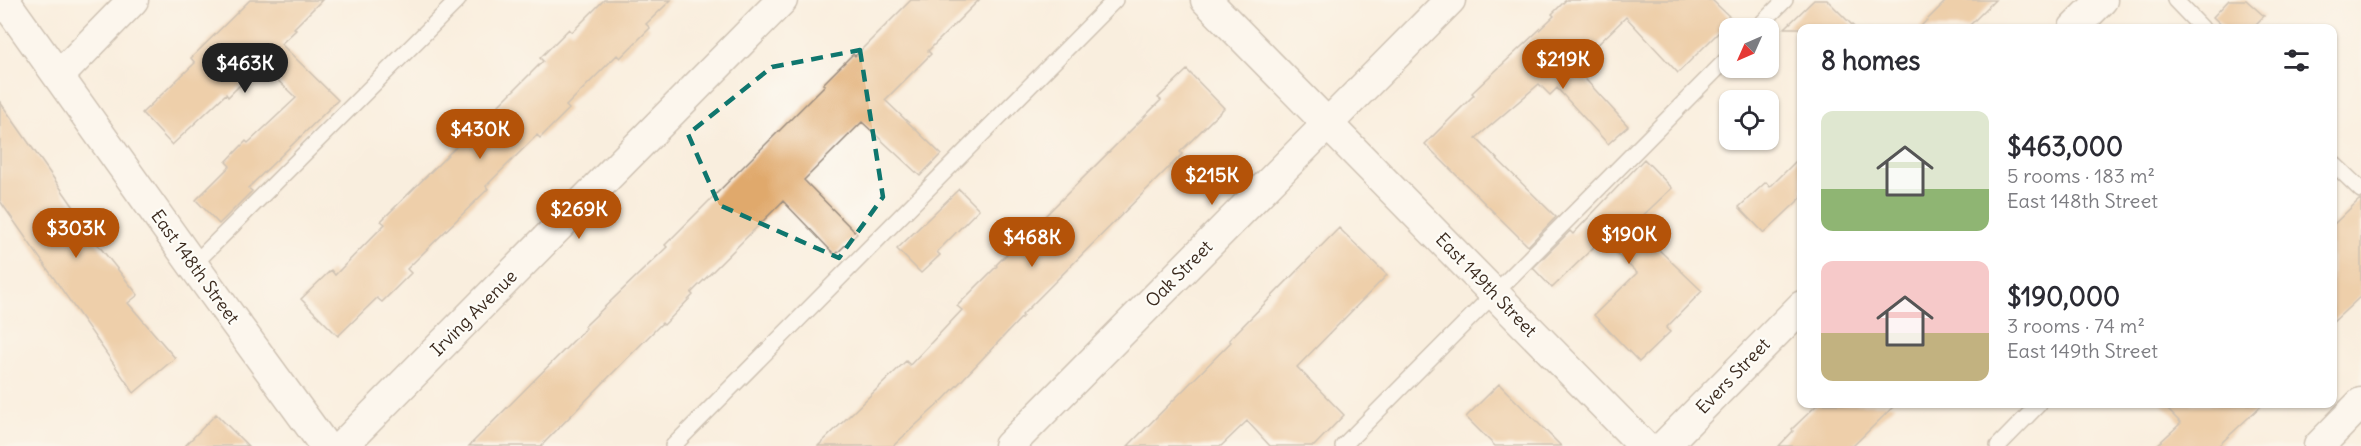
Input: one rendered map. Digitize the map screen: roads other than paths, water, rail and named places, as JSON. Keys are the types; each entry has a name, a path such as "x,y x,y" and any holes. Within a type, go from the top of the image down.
{"street":[{"name":"East 148th Street","path":"4,0 325,446"},
{"path":"59,76 133,0"},
{"name":"Irving Avenue","path":"342,446 782,0"},
{"name":"East 149th Street","path":"1206,0 1644,446"},
{"name":"Oak Street","path":"1009,446 1450,0"},
{"path":"2078,24 2102,0"},
{"name":"Evers Street","path":"1664,446 1797,311"},
{"path":"2319,446 2361,404"}],"lane":[{"path":"193,265 458,0"},
{"path":"673,446 1115,0"},
{"path":"1767,18 1785,0"},
{"path":"2175,0 2198,24"},
{"path":"1343,446 1719,67"},
{"path":"2337,167 2361,190"},
{"path":"1998,446 2035,408"}]}
